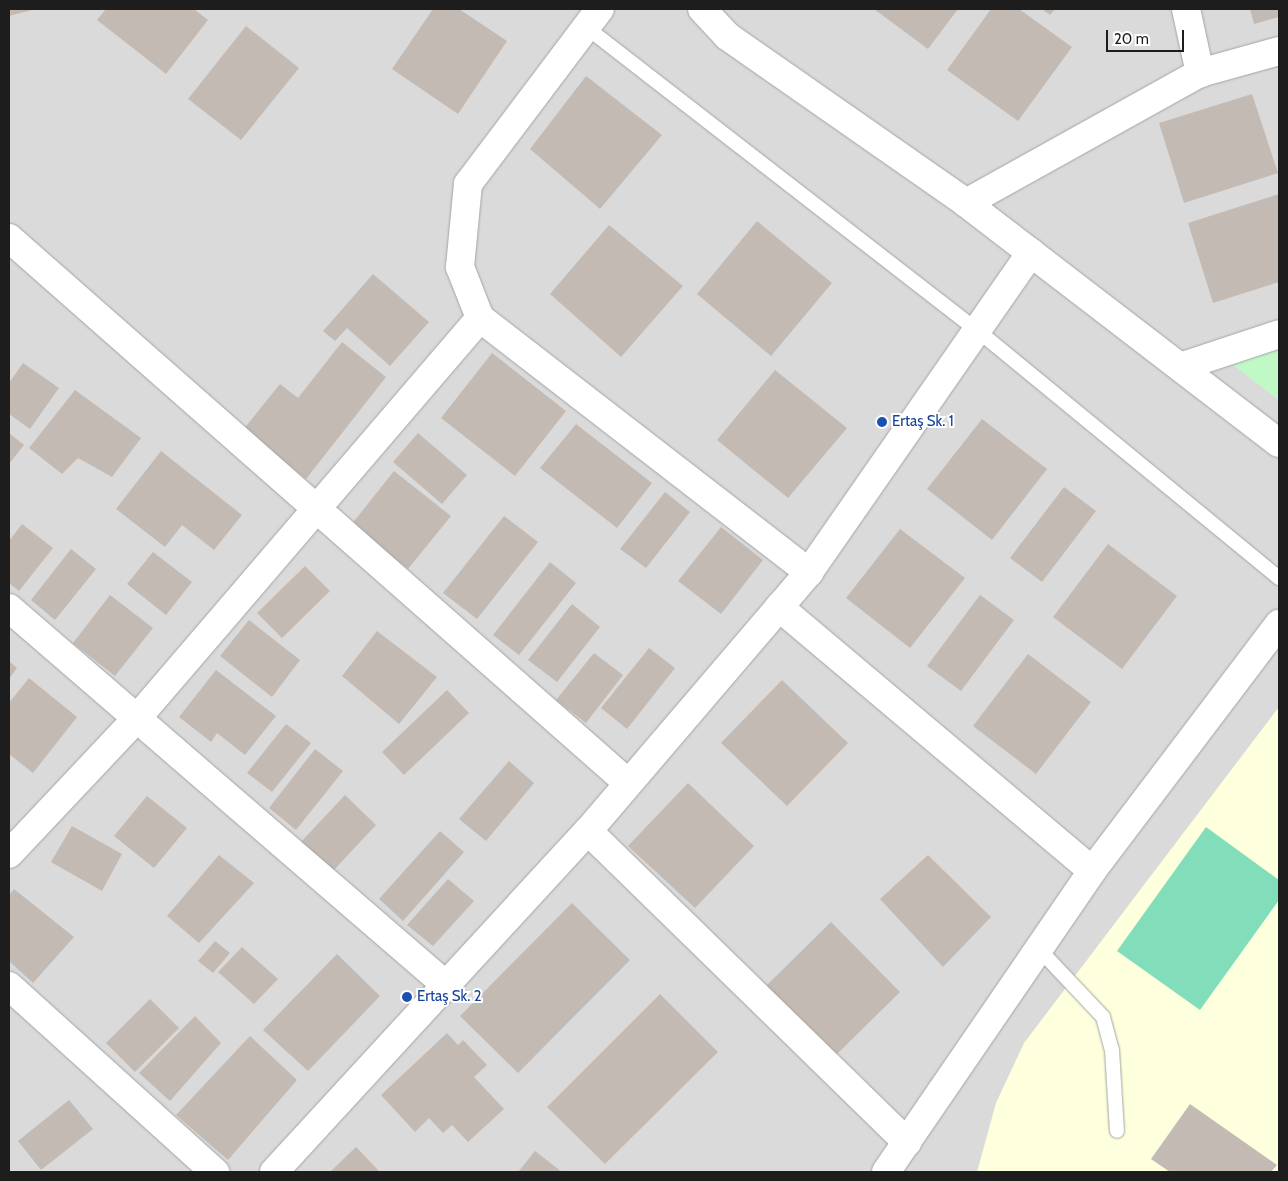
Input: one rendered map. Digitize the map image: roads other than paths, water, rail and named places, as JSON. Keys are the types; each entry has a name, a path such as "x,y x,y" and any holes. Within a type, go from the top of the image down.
{"street":[{"path":"702,9 727,36 966,203 1279,443"},
{"path":"1186,9 1200,73"},
{"path":"593,18 468,184 460,267 480,318 809,572"},
{"path":"966,203 1200,73 1279,52"},
{"path":"9,239 319,509 628,783"},
{"path":"274,1172 588,831 809,572 1030,253"},
{"path":"9,854 138,717 319,509 480,318"},
{"path":"1180,367 1279,334"},
{"path":"779,607 1092,871"},
{"path":"9,608 138,717 447,986"},
{"path":"888,1171 1092,871 1279,624"},
{"path":"588,831 907,1142"},
{"path":"9,986 215,1172"}],"lane":[{"path":"593,18 1279,578"},
{"path":"1038,948 1103,1017 1112,1050 1118,1131"}],"place":[{"name":"Ertaş Sk. 1","path":"882,422"},
{"name":"Ertaş Sk. 2","path":"407,997"}]}
